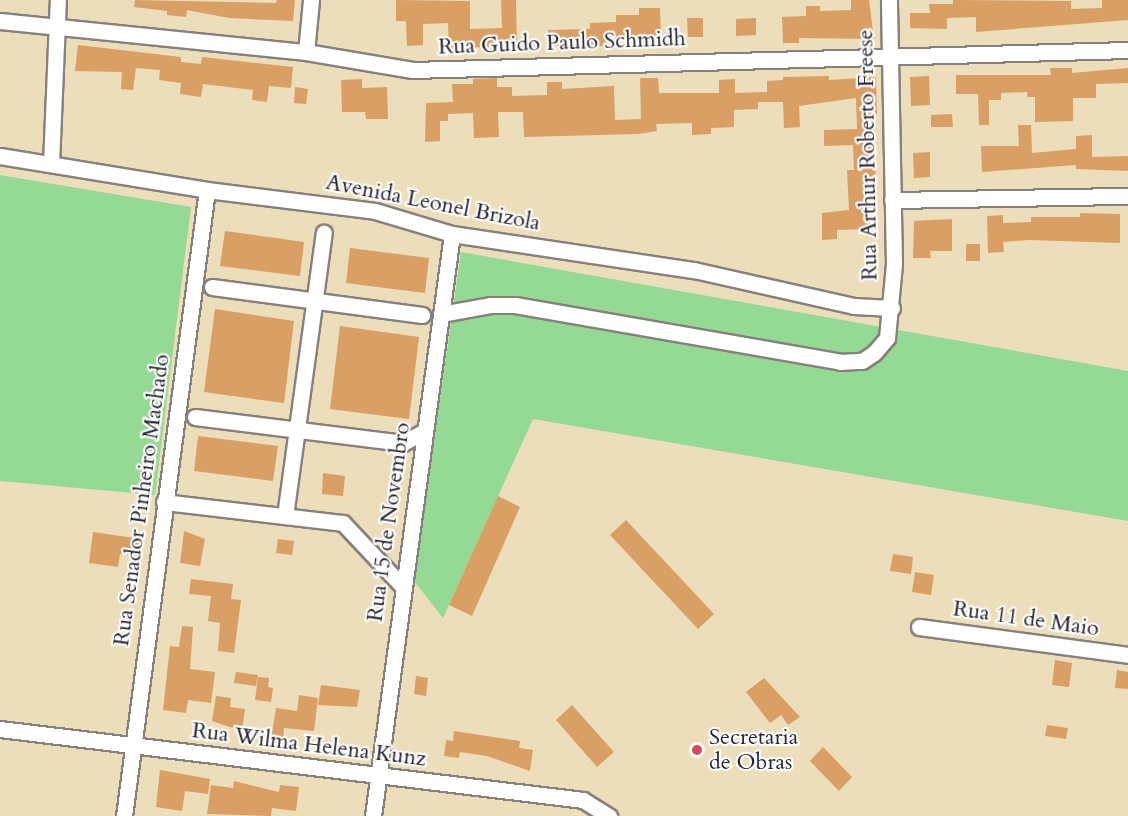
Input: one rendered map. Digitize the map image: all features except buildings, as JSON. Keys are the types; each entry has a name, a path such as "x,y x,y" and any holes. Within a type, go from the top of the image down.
{"street":[{"path":"51,164 55,26 58,0"},
{"path":"306,52 311,0"},
{"name":"Rua Arthur Roberto Freese","path":"441,314 491,304 514,305 840,362 862,361 874,353 887,338 892,308 889,0"},
{"name":"Rua Guido Paulo Schmidh","path":"0,21 306,52 412,70 1128,50"},
{"name":"Avenida Leonel Brizola","path":"0,156 207,190 375,212 452,234 694,270 854,306 892,308"},
{"name":"Rua Senador Pinheiro Machado","path":"124,816 207,190"},
{"path":"892,200 1128,196"},
{"path":"285,516 324,233"},
{"name":"Rua 15 de Novembro","path":"373,816 452,234"},
{"path":"212,287 422,315"},
{"path":"195,417 403,443 425,431"},
{"path":"164,502 343,524 354,531 403,586"},
{"name":"Rua 11 de Maio","path":"919,627 1128,656"},
{"name":"Rua Wilma Helena Kunz","path":"0,729 377,777 583,800 609,816"}],"green space":[{"path":"0,175 191,207 155,495 0,481"},
{"path":"461,252 1128,371 1128,521 533,419 443,618 414,581"}],"place":[{"name":"Secretaria de Obras","path":"697,750"}]}
